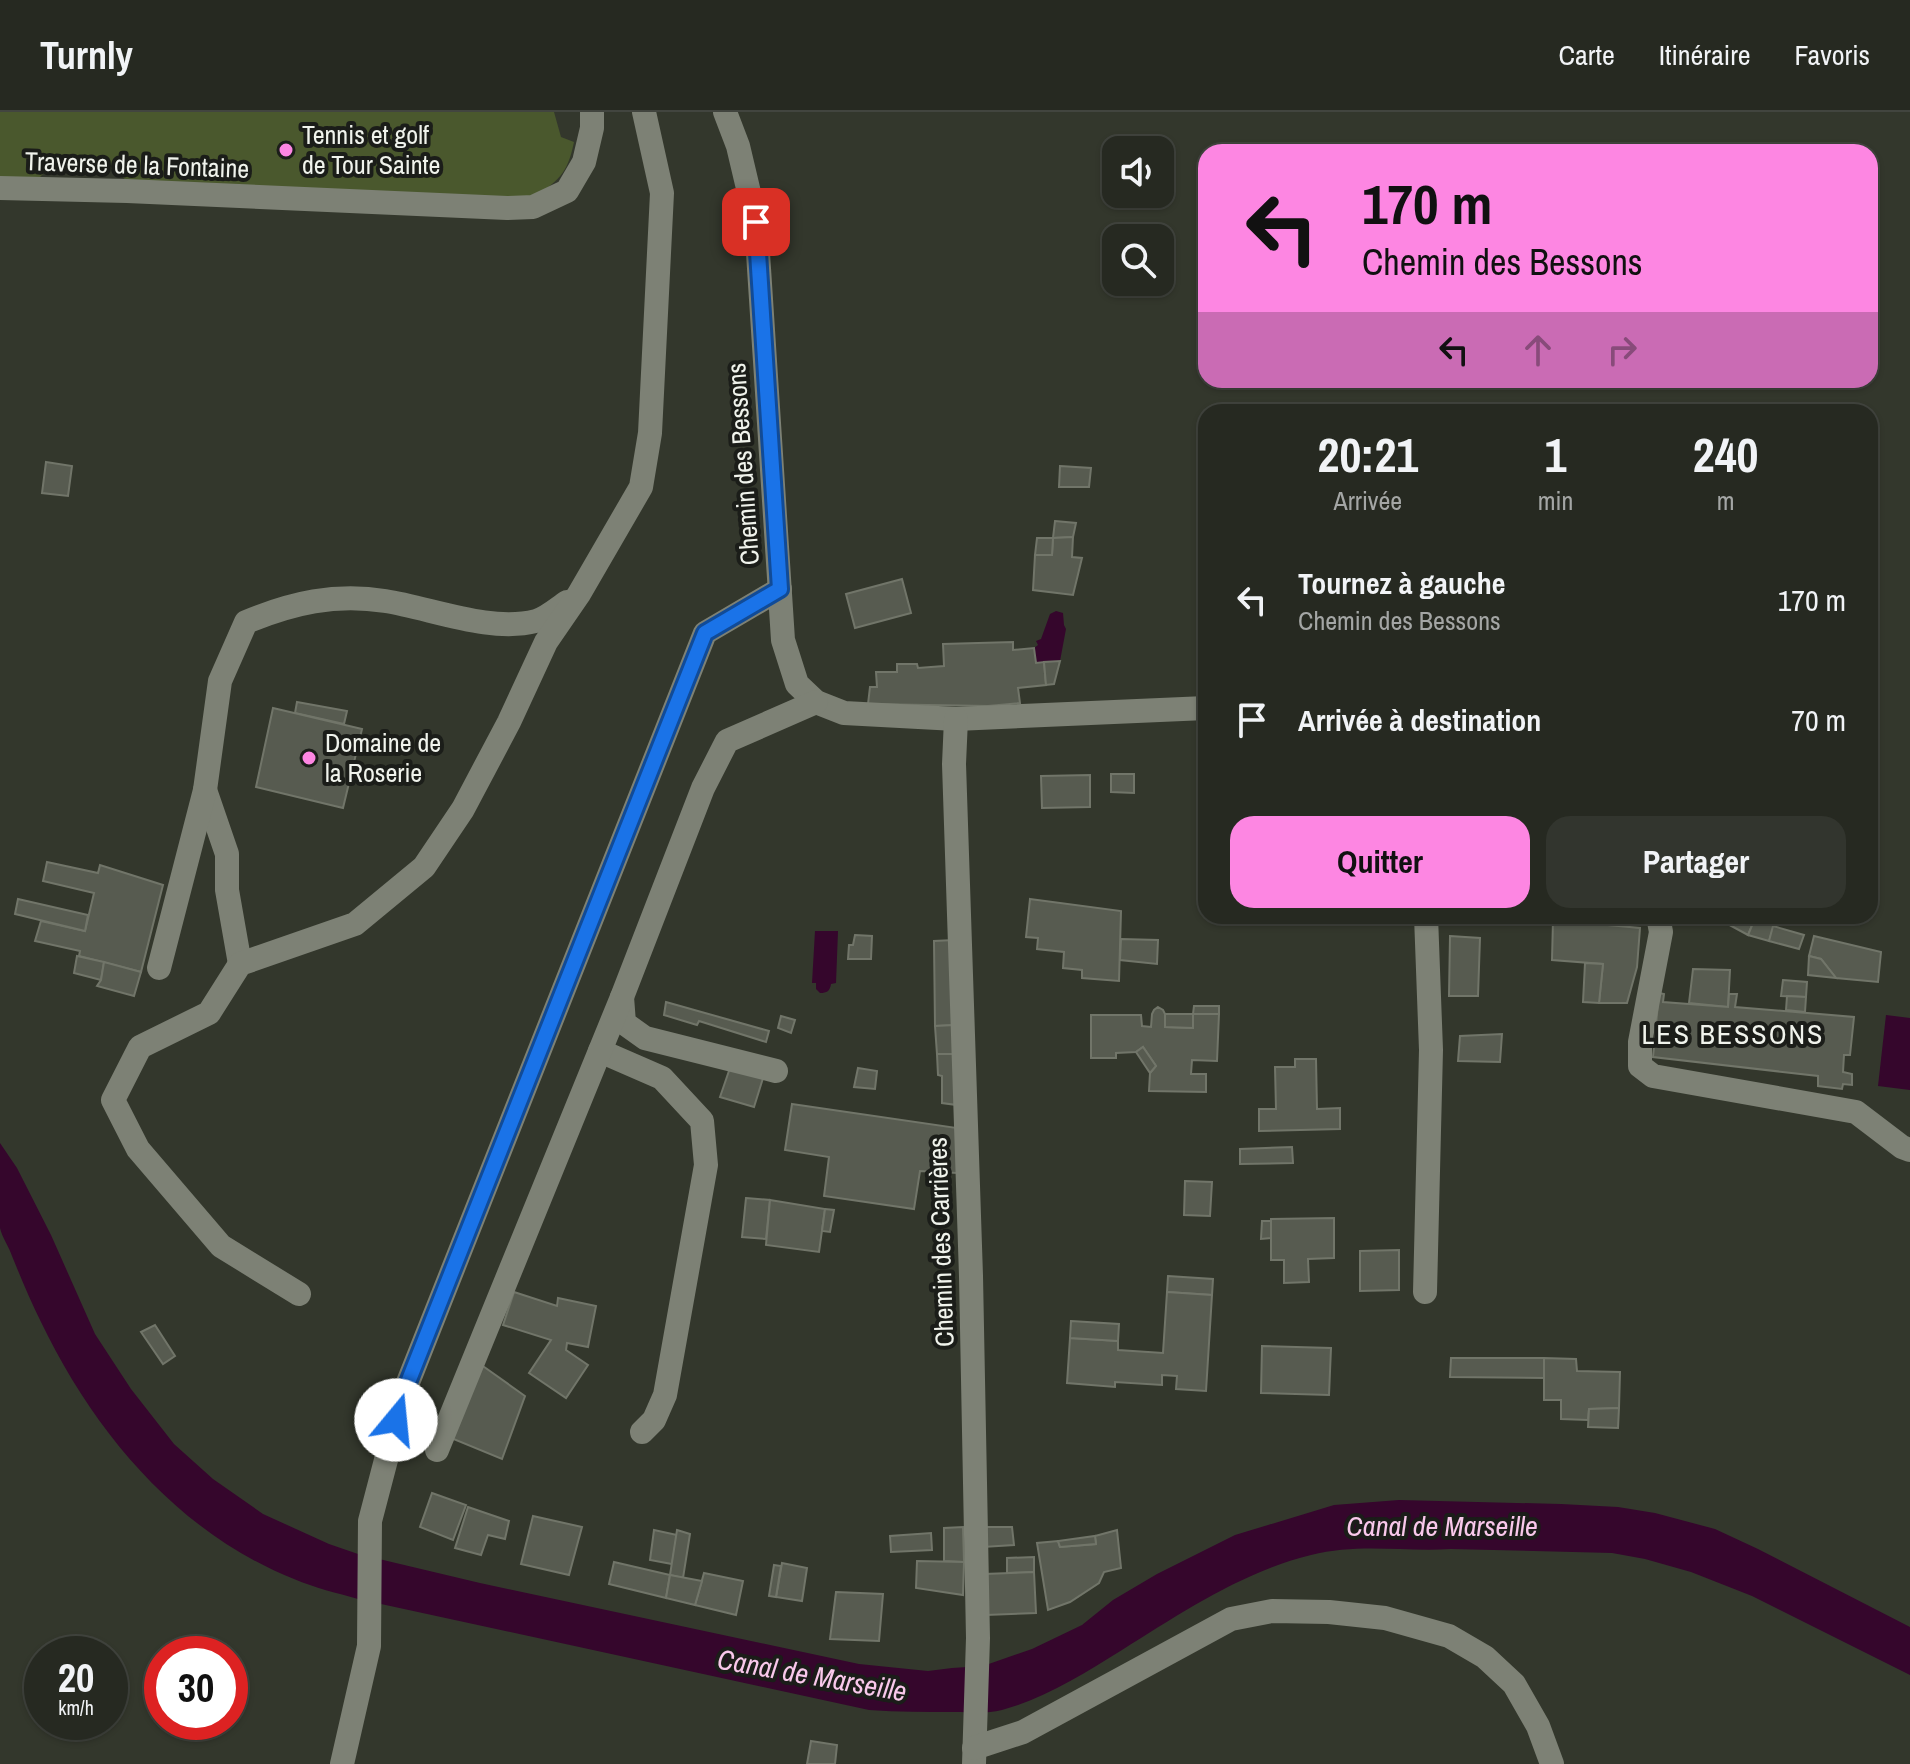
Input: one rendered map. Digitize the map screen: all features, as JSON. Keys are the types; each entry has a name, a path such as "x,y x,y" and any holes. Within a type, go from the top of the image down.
{"street":[{"name":"Traverse de la Fontaine","path":"0,188 533,207 567,191 584,162 592,128 592,112"},
{"path":"299,1294 221,1246 138,1149 113,1100 140,1047 209,1013 240,964 355,924 424,867 463,809 509,722 546,642 579,594 641,487 650,433 662,193 644,112"},
{"name":"Chemin des Bessons","path":"725,112 738,146 756,222 783,640 797,684 816,702"},
{"path":"342,1764 369,1646 370,1521 403,1395 705,633 780,589"},
{"path":"159,968 205,790 220,681 246,622 280,608 334,598 383,600 501,625 539,621 579,594"},
{"path":"437,1450 622,997 703,788 727,741 816,702 844,713 956,719 1198,708"},
{"name":"Chemin des Carrières","path":"956,719 954,764 978,1638 974,1756"},
{"path":"205,790 227,854 227,890 240,964"},
{"path":"1425,1292 1431,1050 1426,924"},
{"path":"1660,924 1661,932 1640,1042 1640,1066 1653,1076 1856,1112 1910,1150"},
{"path":"622,997 624,1023 645,1038 776,1071"},
{"path":"600,1051 662,1078 702,1121 706,1165 665,1395 654,1420 642,1432"},
{"path":"974,1756 1231,1619 1272,1611 1329,1612 1385,1618 1449,1636 1485,1657 1514,1684 1538,1726 1552,1764"}],"green space":[{"name":"Tennis et golf de Tour Sainte","path":"0,112 554,112 561,137 574,142 568,163 560,176 531,200 128,182 114,169 51,166 34,183 0,183"}],"water":[{"path":"1056,611 1063,613 1066,629 1060,661 1036,663 1036,641 1041,639 1050,614"},
{"path":"815,931 838,931 836,983 822,993 816,989 816,983 812,983"},
{"path":"1886,1015 1910,1018 1910,1090 1878,1086"},
{"name":"Canal de Marseille","path":"0,1143 17,1168 51,1235 95,1334 131,1389 174,1444 213,1479 263,1514 358,1554 859,1664 928,1671 983,1666 1032,1649 1082,1625 1113,1600 1157,1574 1235,1535 1334,1505 1399,1500 1618,1507 1715,1529 1910,1627 1910,1675 1752,1596 1691,1572 1612,1553 1364,1549 1311,1555 1285,1562 1213,1595 1049,1692 1002,1710 984,1712 869,1710 358,1599 294,1579 252,1559 213,1535 177,1506 114,1440 62,1363 2,1235"}],"building":[{"path":"46,462 72,466 68,496 42,493"},
{"path":"1060,466 1091,468 1089,487 1059,487"},
{"path":"1055,521 1076,523 1073,537 1053,538"},
{"path":"1073,537 1072,557 1082,558 1073,595 1033,590 1035,555 1052,555 1053,538"},
{"path":"1037,538 1053,538 1052,555 1035,555"},
{"path":"902,579 911,613 855,628 846,594"},
{"path":"1013,642 1013,650 1034,648 1036,663 1044,662 1046,685 1018,688 1020,703 988,706 868,704 870,687 877,687 876,672 897,672 897,664 917,664 918,668 944,666 943,644"},
{"path":"1060,661 1054,684 1046,685 1044,662"},
{"path":"297,702 347,711 344,724 295,713"},
{"name":"Domaine de la Roserie","path":"273,708 362,729 343,808 256,787"},
{"path":"1111,774 1134,774 1134,793 1111,792"},
{"path":"1090,775 1090,807 1042,808 1041,776"},
{"path":"47,862 98,873 100,865 163,885 141,972 79,956 80,951 35,941 41,921 85,931 94,893 43,881"},
{"path":"18,899 88,915 85,931 15,914"},
{"path":"1030,899 1121,911 1119,981 1082,978 1082,970 1063,968 1064,952 1037,949 1038,938 1026,937"},
{"path":"1553,924 1640,928 1637,967 1627,1003 1599,1003 1603,964 1552,960"},
{"path":"1728,924 1753,924 1748,935"},
{"path":"1753,924 1774,924 1769,941 1748,935"},
{"path":"1773,926 1804,935 1799,949 1769,941"},
{"path":"855,935 872,936 871,959 848,959 849,945 853,945"},
{"path":"1450,936 1480,938 1478,996 1449,996"},
{"path":"1814,936 1881,952 1878,982 1836,978 1821,959 1809,956"},
{"path":"1121,939 1158,940 1157,964 1120,960"},
{"path":"954,940 955,1025 935,1026 934,941"},
{"path":"77,956 104,962 101,980 74,973"},
{"path":"1809,956 1821,959 1836,978 1808,975"},
{"path":"104,962 141,972 134,996 97,986"},
{"path":"1585,963 1603,964 1599,1003 1583,1002"},
{"path":"1693,969 1730,970 1728,1007 1689,1003"},
{"path":"1783,980 1807,982 1806,997 1781,996"},
{"path":"1659,993 1664,994 1663,1002 1728,1007 1729,994 1737,994 1735,1007 1854,1017 1850,1055 1844,1055 1843,1072 1852,1074 1852,1085 1843,1084 1842,1089 1818,1086 1818,1076 1653,1057"},
{"path":"1787,996 1806,997 1805,1012 1786,1010"},
{"path":"666,1002 769,1031 766,1042 699,1021 697,1025 664,1015"},
{"path":"1194,1006 1219,1006 1219,1014 1193,1014"},
{"path":"1158,1007 1165,1014 1165,1027 1193,1028 1193,1014 1219,1014 1217,1061 1192,1060 1191,1074 1206,1074 1206,1092 1149,1091 1150,1073 1156,1066 1143,1047 1136,1052 1116,1053 1116,1058 1091,1058 1091,1015 1141,1015 1142,1026 1151,1027 1152,1014"},
{"path":"1165,1014 1193,1014 1193,1028 1165,1027"},
{"path":"781,1016 795,1020 791,1033 778,1028"},
{"path":"955,1025 956,1054 937,1054 935,1026"},
{"path":"1502,1034 1500,1062 1458,1061 1460,1036"},
{"path":"1143,1047 1156,1066 1150,1073 1136,1052"},
{"path":"937,1054 956,1054 957,1105 942,1103 942,1076 938,1075"},
{"path":"1295,1059 1316,1059 1317,1109 1340,1108 1340,1129 1259,1131 1259,1109 1276,1109 1275,1067 1295,1067"},
{"path":"731,1065 764,1075 754,1107 720,1097"},
{"path":"858,1068 877,1071 875,1089 854,1087"},
{"path":"792,1104 957,1128 957,1173 920,1171 914,1209 824,1196 829,1157 785,1150"},
{"path":"1292,1147 1293,1163 1240,1164 1240,1149"},
{"path":"1185,1181 1212,1182 1210,1216 1184,1215"},
{"path":"746,1198 770,1200 766,1239 742,1237"},
{"path":"770,1200 825,1209 819,1252 766,1245"},
{"path":"825,1209 834,1210 830,1232 822,1231"},
{"path":"1334,1218 1334,1258 1308,1259 1309,1282 1284,1283 1284,1260 1271,1260 1271,1219"},
{"path":"1262,1221 1271,1221 1271,1238 1261,1239"},
{"path":"1399,1250 1399,1290 1360,1291 1360,1251"},
{"path":"1168,1276 1213,1279 1212,1295 1167,1292"},
{"path":"514,1292 557,1306 558,1298 596,1306 588,1347 567,1343 566,1350 588,1365 566,1398 529,1373 551,1340 503,1325"},
{"path":"1167,1292 1212,1295 1206,1391 1176,1389 1177,1376 1162,1375 1162,1385 1115,1382 1115,1387 1067,1383 1070,1338 1118,1341 1118,1350 1163,1353"},
{"path":"1071,1321 1119,1324 1118,1341 1070,1338"},
{"path":"155,1325 175,1356 163,1364 141,1332"},
{"path":"1262,1346 1331,1348 1329,1395 1261,1393"},
{"path":"1451,1358 1544,1358 1545,1378 1450,1377"},
{"path":"1544,1358 1576,1359 1577,1371 1620,1372 1619,1408 1589,1409 1588,1420 1561,1419 1561,1400 1544,1400"},
{"path":"480,1364 525,1396 502,1459 451,1438"},
{"path":"1619,1408 1618,1428 1588,1427 1589,1409"},
{"path":"432,1493 466,1505 453,1540 420,1527"},
{"path":"468,1507 509,1521 505,1539 488,1535 481,1555 455,1548"},
{"path":"533,1516 582,1527 569,1575 521,1564"},
{"path":"963,1527 964,1562 944,1561 944,1528"},
{"path":"983,1527 1012,1527 1014,1545 983,1547"},
{"path":"654,1530 677,1535 672,1564 650,1560"},
{"path":"677,1530 690,1534 683,1578 670,1575"},
{"path":"1117,1530 1121,1568 1104,1572 1099,1583 1070,1602 1048,1610 1037,1543 1058,1541 1060,1547 1096,1544 1095,1536"},
{"path":"931,1533 932,1550 891,1552 890,1536"},
{"path":"1095,1536 1096,1544 1060,1547 1058,1541"},
{"path":"1034,1557 1034,1572 1007,1573 1007,1558"},
{"path":"917,1561 964,1562 963,1595 916,1588"},
{"path":"614,1562 670,1575 666,1598 609,1584"},
{"path":"782,1563 807,1568 802,1601 776,1597"},
{"path":"774,1565 781,1566 776,1597 769,1596"},
{"path":"1034,1572 1036,1613 986,1615 984,1574"},
{"path":"704,1573 743,1581 736,1615 695,1605"},
{"path":"670,1575 702,1581 695,1605 666,1598"},
{"path":"836,1592 883,1594 879,1641 830,1639"},
{"path":"811,1741 837,1745 835,1764 807,1764"}],"place":[{"name":"Tennis et golf de Tour Sainte","path":"286,150"},
{"name":"Domaine de la Roserie","path":"309,758"}],"district":[{"name":"LES BESSONS","path":"1733,1034"}],"route":[{"path":"396,1420 403,1395 705,633 780,589 756,222"}]}
